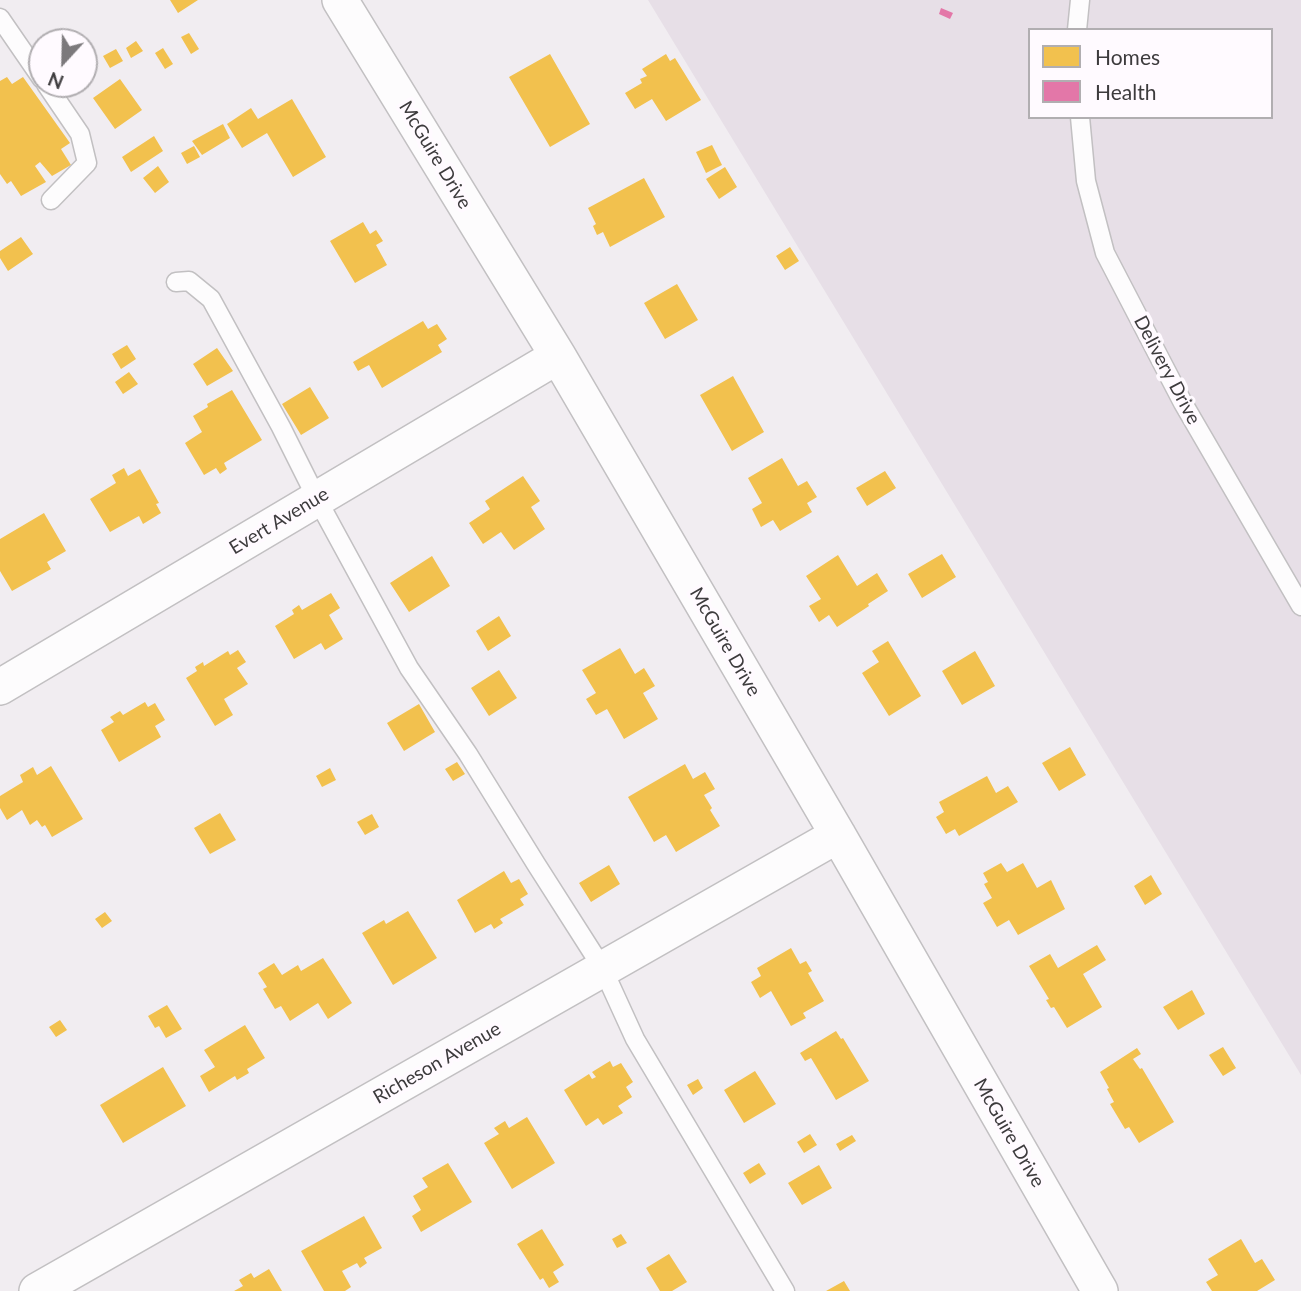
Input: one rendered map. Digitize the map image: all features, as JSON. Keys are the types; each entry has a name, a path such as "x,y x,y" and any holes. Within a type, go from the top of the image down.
{"street":[{"name":"McGuire Drive","path":"340,0 558,356 838,835 1096,1290"},
{"name":"Evert Avenue","path":"0,687 558,356"},
{"name":"Richeson Avenue","path":"37,1291 838,835"}],"lane":[{"path":"1077,28 1080,0"},
{"path":"0,18 28,59"},
{"path":"51,200 88,163 80,134 56,98"},
{"name":"Delivery Drive","path":"1080,119 1086,181 1105,253 1183,403 1301,606"},
{"path":"176,282 189,281 211,299 409,668 468,754 603,969 635,1039 785,1291"}],"shaded area":[{"path":"648,0 1301,0 1301,1075"}],"building: Homes":[{"path":"170,0 198,0 178,13"},
{"path":"189,33 199,49 191,54 181,37"},
{"path":"136,41 143,51 131,58 126,48"},
{"path":"163,48 173,64 165,69 155,53"},
{"path":"116,49 123,61 110,68 103,56"},
{"path":"550,54 590,124 550,147 509,77"},
{"path":"666,54 670,61 675,58 701,100 666,121 652,99 635,109 625,93 642,83 640,79 647,76 642,69"},
{"path":"7,77 12,84 23,77 28,84 28,98 38,98 70,143 61,149 71,165 52,176 40,162 35,166 46,182 21,196 11,181 7,184 0,174 0,81"},
{"path":"120,79 142,110 115,129 93,98 98,98 98,94"},
{"path":"292,99 326,157 293,177 267,133 242,148 227,124 251,108 258,119"},
{"path":"223,124 230,138 202,155 192,141"},
{"path":"154,136 163,151 131,172 122,157"},
{"path":"712,145 722,165 706,173 696,152"},
{"path":"194,146 200,157 187,164 181,153"},
{"path":"158,166 169,182 155,193 143,178"},
{"path":"725,167 737,187 719,199 706,179"},
{"path":"644,178 665,217 610,247 603,232 597,235 593,226 596,224 588,208"},
{"path":"363,222 370,234 376,230 383,241 376,245 387,265 355,283 330,241"},
{"path":"21,237 33,254 8,271 0,258 0,251"},
{"path":"790,247 799,261 785,270 776,256"},
{"path":"677,284 698,320 665,339 644,303"},
{"path":"423,321 428,329 437,324 447,339 438,345 442,352 382,388 369,365 358,371 353,362"},
{"path":"127,345 136,359 121,369 112,354"},
{"path":"217,348 233,371 207,386 193,364"},
{"path":"129,372 138,384 123,394 115,382"},
{"path":"733,376 764,432 732,451 700,395"},
{"path":"310,387 329,418 301,435 282,404"},
{"path":"232,390 262,440 224,463 227,469 220,474 216,468 204,475 185,443 202,432 193,416 208,407 207,404"},
{"path":"782,458 798,486 807,481 817,497 807,503 812,512 780,531 773,520 761,527 752,509 762,503 748,478"},
{"path":"124,468 128,476 140,469 159,503 156,504 161,513 143,524 139,516 110,532 90,499 116,483 112,475"},
{"path":"885,471 896,488 867,506 856,488"},
{"path":"523,476 540,501 531,507 545,529 514,550 501,532 483,544 469,523 490,509 485,501"},
{"path":"44,513 66,551 47,562 51,569 12,591 0,571 0,539"},
{"path":"942,554 956,577 922,598 908,574"},
{"path":"838,555 857,586 877,573 888,591 837,627 829,615 819,622 809,606 821,599 806,576"},
{"path":"432,556 450,586 409,612 390,583"},
{"path":"331,593 340,608 329,615 343,639 325,650 321,643 294,659 275,626 294,614 292,610 299,605 302,610"},
{"path":"499,616 511,636 488,651 476,631"},
{"path":"888,641 921,696 889,716 862,673 879,662 872,651"},
{"path":"620,648 635,674 644,668 655,686 643,693 658,719 624,739 607,709 596,715 586,699 596,693 582,670"},
{"path":"238,650 246,662 237,668 248,684 224,699 233,715 215,726 186,678 197,671 195,667 203,662 204,666 228,651 230,655"},
{"path":"975,651 995,686 962,705 942,671"},
{"path":"499,670 517,698 489,716 471,688"},
{"path":"145,702 148,707 155,703 165,720 155,726 161,737 119,762 101,730 114,722 110,717 120,711 123,715"},
{"path":"419,704 435,732 404,751 387,723"},
{"path":"1070,747 1086,775 1059,791 1042,763"},
{"path":"457,762 465,774 453,781 445,769"},
{"path":"685,764 693,779 705,772 715,789 704,795 720,826 676,852 666,835 654,842 628,797"},
{"path":"51,766 83,819 52,837 45,825 42,827 37,820 30,825 22,810 7,820 0,808 0,796 23,782 20,775 33,767 37,775"},
{"path":"330,768 336,780 322,787 316,776"},
{"path":"987,776 996,793 1008,786 1018,802 959,836 955,829 946,834 936,817 944,812 939,802"},
{"path":"220,813 236,840 210,854 194,828"},
{"path":"372,814 379,827 365,835 357,822"},
{"path":"1001,863 1007,872 1023,863 1037,888 1051,880 1065,909 1018,935 1009,920 997,927 983,903 992,898 984,884 988,882 983,873"},
{"path":"609,865 620,884 591,902 579,883"},
{"path":"504,871 511,883 519,879 528,894 520,899 524,905 500,919 503,923 494,929 491,924 475,933 457,900"},
{"path":"1151,875 1162,894 1145,905 1134,886"},
{"path":"408,911 437,958 393,985 362,933 384,920 386,924"},
{"path":"105,912 112,921 102,928 95,919"},
{"path":"1097,945 1106,960 1083,974 1102,1007 1067,1028 1054,1007 1051,1008 1046,1000 1049,999 1029,966 1050,954 1058,968"},
{"path":"791,948 800,964 806,961 812,971 808,973 824,1001 803,1013 806,1018 791,1026 771,991 760,998 751,982 761,976 757,968"},
{"path":"323,958 352,1003 328,1019 318,1003 290,1021 281,1006 275,1009 263,989 267,987 258,973 274,963 282,975 298,965 301,971"},
{"path":"1192,990 1205,1014 1178,1030 1163,1007"},
{"path":"167,1005 182,1029 166,1038 159,1026 155,1028 148,1016"},
{"path":"60,1020 67,1030 56,1037 49,1027"},
{"path":"245,1025 265,1058 247,1069 249,1073 237,1080 235,1076 209,1092 200,1076 215,1067 204,1050"},
{"path":"836,1031 869,1081 836,1100 811,1058 805,1061 800,1053"},
{"path":"1223,1047 1236,1068 1223,1076 1209,1055"},
{"path":"1137,1048 1141,1054 1133,1059 1140,1069 1142,1068 1174,1122 1139,1143 1129,1127 1125,1129 1110,1104 1114,1102 1100,1072"},
{"path":"610,1061 613,1067 621,1063 633,1082 626,1087 632,1097 618,1106 623,1113 603,1125 598,1118 586,1126 564,1090 589,1074 592,1079 596,1077 592,1072"},
{"path":"163,1067 186,1106 123,1143 100,1105"},
{"path":"755,1071 776,1104 744,1123 724,1090"},
{"path":"698,1079 703,1088 693,1095 687,1085"},
{"path":"527,1117 555,1163 512,1189 484,1143 499,1134 494,1128 505,1121 509,1128"},
{"path":"810,1134 817,1145 804,1153 797,1142"},
{"path":"852,1135 856,1141 840,1151 836,1144"},
{"path":"448,1163 472,1202 421,1232 412,1216 421,1210 413,1196 428,1187 422,1178"},
{"path":"759,1163 766,1174 750,1184 743,1173"},
{"path":"819,1165 832,1188 802,1205 788,1183"},
{"path":"364,1216 382,1248 364,1258 367,1263 360,1268 357,1263 342,1271 351,1287 345,1291 324,1291 301,1251"},
{"path":"542,1229 564,1265 553,1272 559,1282 549,1288 543,1278 540,1280 517,1244"},
{"path":"621,1234 627,1243 617,1248 612,1239"},
{"path":"1241,1239 1255,1263 1262,1259 1275,1280 1257,1291 1212,1291 1206,1282 1218,1275 1208,1259"},
{"path":"669,1254 687,1282 672,1291 660,1291 646,1268"},
{"path":"269,1269 282,1291 234,1291 243,1286 239,1280 251,1273 254,1278"},
{"path":"844,1281 850,1291 826,1291"}],"building: Health":[{"path":"941,8 953,13 950,19 939,14"}]}
